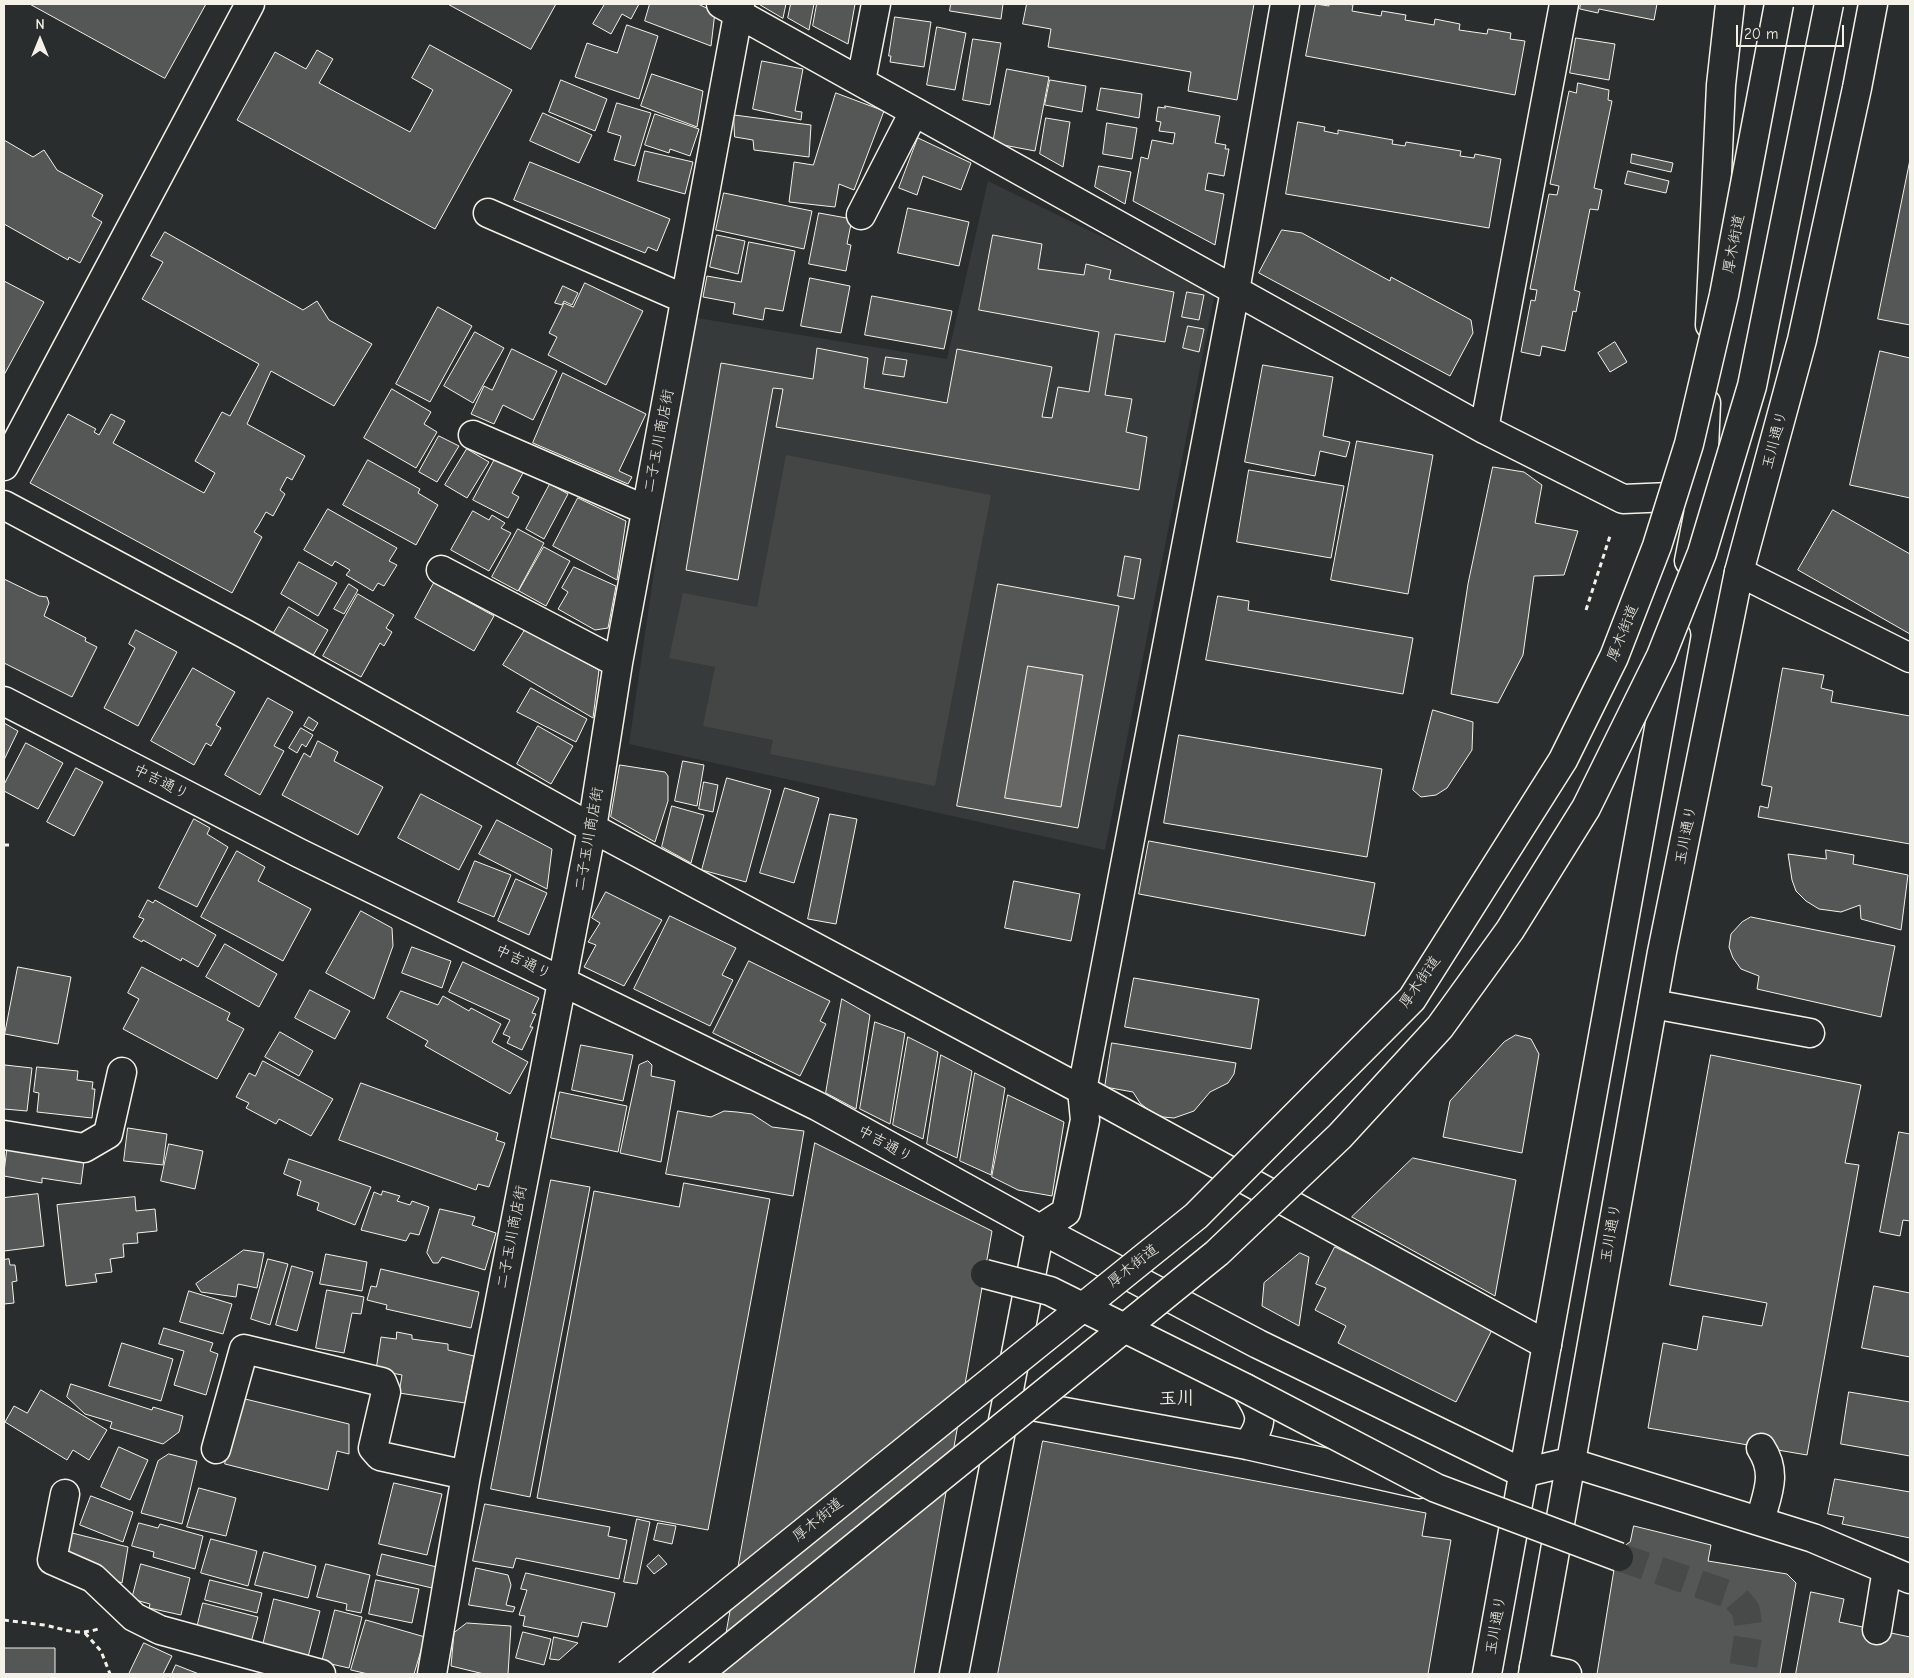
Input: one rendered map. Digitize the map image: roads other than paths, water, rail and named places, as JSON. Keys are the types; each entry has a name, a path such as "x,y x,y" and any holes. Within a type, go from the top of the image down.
{"main road":[{"path":"4,466 250,4"},
{"path":"861,81 876,4"},
{"path":"954,1674 1040,1229 1066,1212 1085,1120 1082,1090 1235,291 1285,4"},
{"path":"1484,429 1564,4"},
{"name":"玉川通り","path":"1487,1674 1618,945 1702,495 1721,86 1730,4"},
{"name":"厚木街道","path":"628,1674 1196,1216 1412,999 1563,760 1614,657 1657,546 1689,444 1724,295 1779,4"},
{"path":"698,1674 1217,1253 1340,1136 1440,1027 1510,930 1586,808 1661,656 1702,553 1752,386 1830,4"},
{"name":"玉川通り","path":"1533,1671 1569,1462 1653,1004 1739,572 1802,340 1857,88 1873,4"},
{"path":"733,7 914,112 1484,429 1623,499 1702,495"},
{"name":"二子玉川商店街","path":"432,1674 466,1475 592,828 618,664 686,299 733,7"},
{"path":"861,214 914,112"},
{"path":"488,213 686,299"},
{"path":"473,434 646,510"},
{"path":"4,505 245,634 592,828 1082,1090 1547,1346"},
{"path":"441,570 618,664"},
{"path":"1739,572 1910,658"},
{"name":"中吉通り","path":"4,701 300,853 817,1106 1040,1229 1258,1344 1523,1473"},
{"path":"1653,1004 1810,1033"},
{"path":"4,1135 84,1148 108,1134 122,1072"},
{"path":"985,1274 1050,1291 1245,1388 1436,1488 1619,1557"},
{"path":"216,1449 244,1349 382,1382 386,1392 373,1448 380,1456 466,1475"},
{"path":"1245,1388 1257,1406 1260,1420 1256,1434 1247,1445"},
{"path":"1006,1401 1247,1445 1436,1488"},
{"path":"1760,1521 1771,1470 1768,1458 1762,1448"},
{"path":"1523,1473 1569,1462 1813,1538 1899,1574 1876,1630"},
{"path":"66,1494 52,1560 93,1578 134,1617 160,1630 321,1674"},
{"path":"1533,1671 1567,1674"}],"tunnel":[{"path":"1619,1557 1734,1596 1746,1610 1749,1630 1742,1674"}],"district":[{"name":"玉川","path":"1177,1399"}]}
